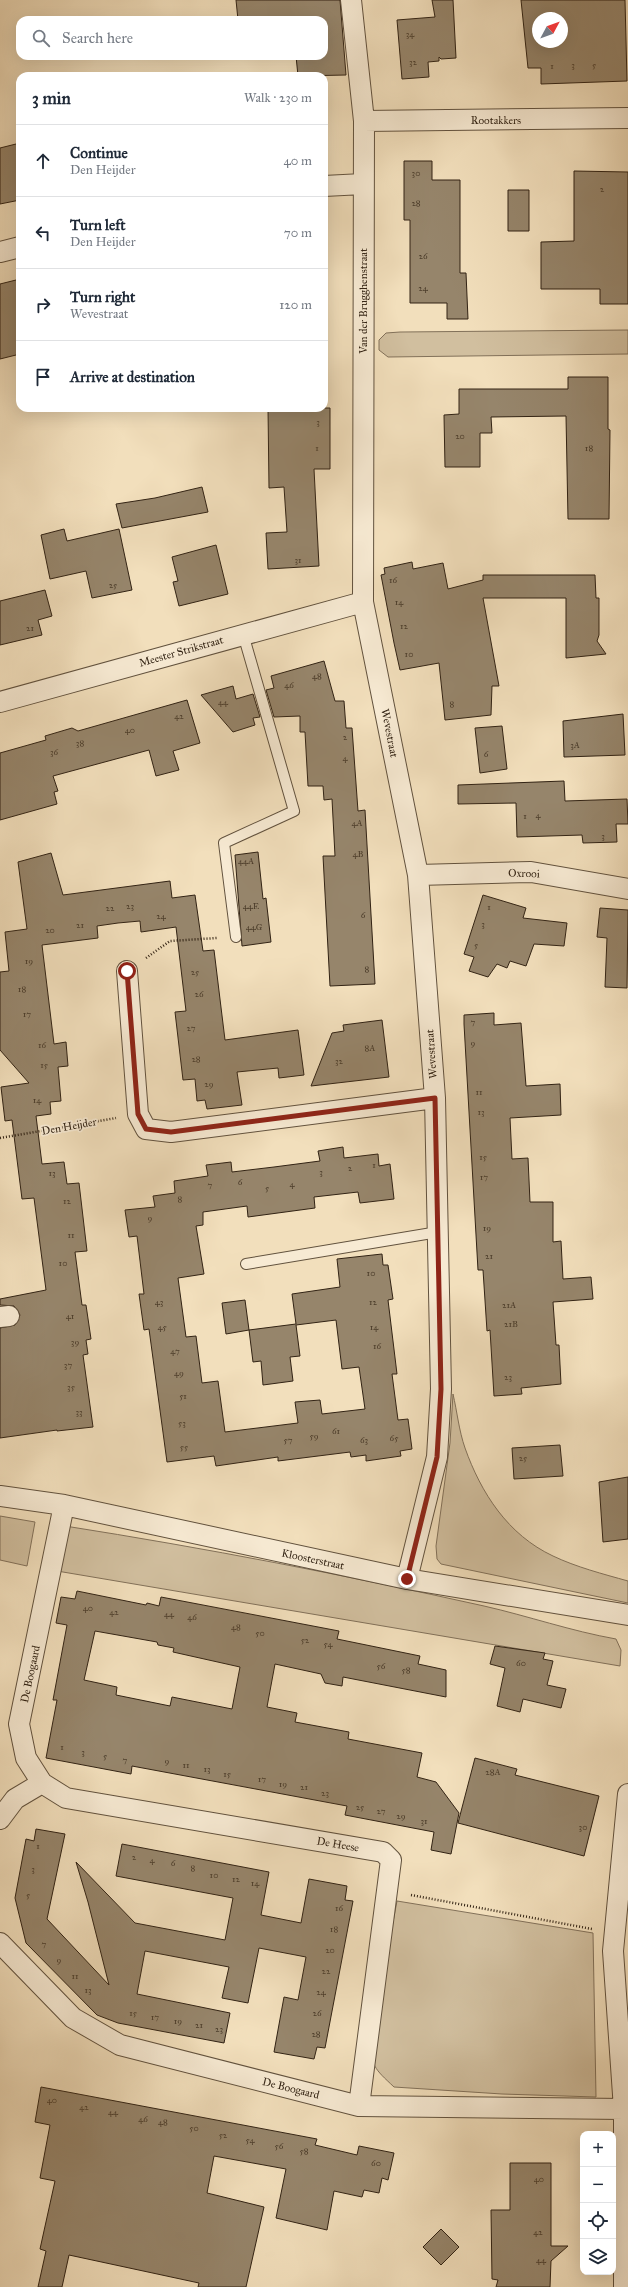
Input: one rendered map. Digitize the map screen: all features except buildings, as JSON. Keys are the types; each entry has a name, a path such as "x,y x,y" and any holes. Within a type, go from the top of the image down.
{"street":[{"name":"Van der Brugghenstraat","path":"351,0 364,121 363,602"},
{"name":"Rootakkers","path":"364,121 628,118"},
{"path":"328,186 363,184"},
{"path":"0,252 16,248"},
{"name":"Meester Strikstraat","path":"0,702 363,602"},
{"name":"Wevestraat","path":"363,602 418,875 435,1098 441,1389 437,1457 407,1579"},
{"name":"Oxrooi","path":"418,875 532,872 628,889"},
{"path":"127,971 138,1114 146,1129 171,1132 435,1098"},
{"name":"Kloosterstraat","path":"0,1496 64,1505 407,1579 628,1615"},
{"name":"De Boogaard","path":"42,1783 26,1758 19,1724 64,1505"},
{"path":"0,1819 15,1799 42,1783"},
{"name":"De Heese","path":"42,1783 66,1798 384,1852 391,1860 359,2106"},
{"path":"624,2287 624,2109 613,1951 628,1794"},
{"name":"De Boogaard","path":"0,1943 73,2018 120,2045 359,2106 624,2109"}],"lane":[{"path":"236,937 224,844 294,811 243,634"},
{"path":"246,1264 438,1232"}],"path":[{"path":"127,971 170,941 236,937"},
{"name":"Den Heijder","path":"0,1138 138,1114"},
{"path":"387,1891 615,1933"}],"shaded area":[{"path":"628,330 628,354 388,357 379,350 379,340 386,333"},
{"path":"453,1394 465,1448 479,1481 498,1511 523,1537 553,1556 580,1567 628,1581 628,1603 441,1564 437,1559 436,1546 450,1443"},
{"path":"0,1516 35,1522 27,1566 0,1560"},
{"path":"65,1526 275,1563 517,1614 583,1632 616,1639 621,1650 620,1666 57,1571"},
{"path":"397,1901 593,1933 596,2097 502,2094 394,2087 387,2081 378,2071 373,2061 371,2038"}],"route":[{"path":"127,971 138,1114 146,1129 171,1132 435,1098 441,1389 437,1457 407,1579"}]}
